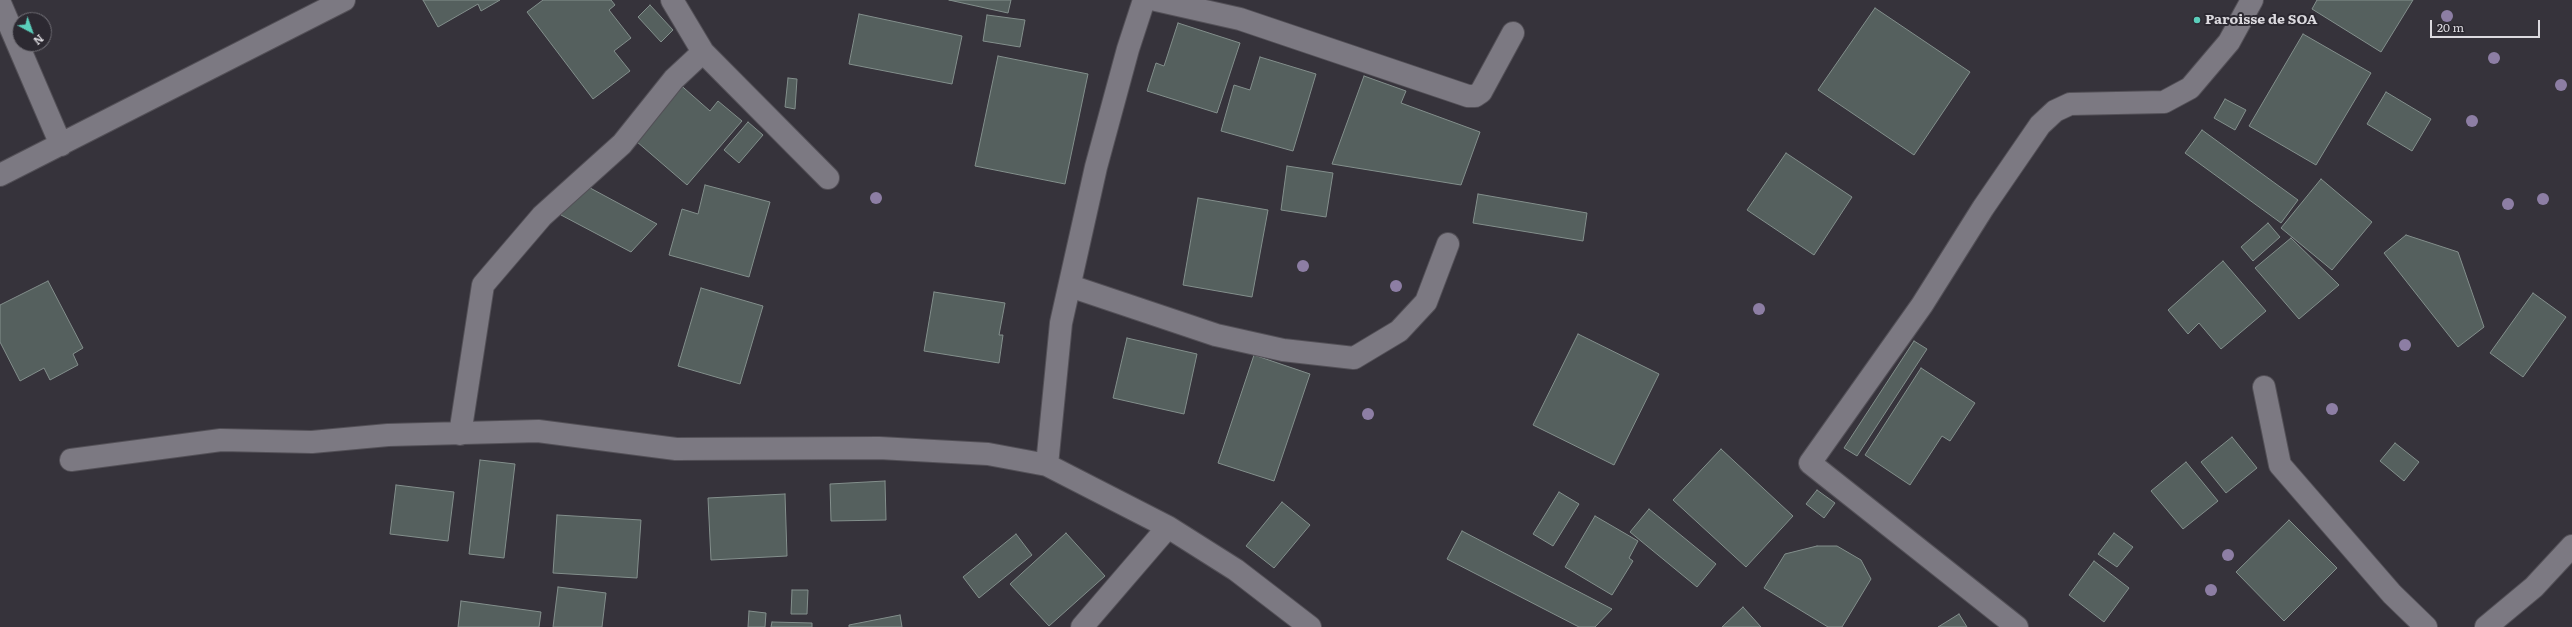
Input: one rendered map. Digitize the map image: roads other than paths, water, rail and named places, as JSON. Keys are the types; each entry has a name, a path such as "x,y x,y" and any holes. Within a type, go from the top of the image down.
{"street":[{"path":"672,0 703,52 828,178"},
{"path":"1047,464 1061,323 1096,167 1128,49 1144,0"},
{"path":"1156,0 1240,19 1468,96 1475,96 1481,92 1513,33"},
{"path":"2017,627 1810,463 1922,305 1983,208 2040,125 2055,112 2070,104 2164,102 2190,88 2230,42 2252,0"},
{"path":"0,174 61,145 342,1"},
{"path":"0,3 61,145"},
{"path":"460,434 483,285 542,216 622,144 674,79 703,52"},
{"path":"1070,286 1216,335 1283,350 1354,358 1399,331 1426,302 1448,244"},
{"path":"2264,387 2280,465 2392,594 2426,627"},
{"path":"71,460 221,440 312,442 388,435 538,431 676,449 879,448 988,454 1047,464 1168,527 1236,570 1310,627"},
{"path":"1082,627 1168,527"},
{"path":"2486,627 2534,586 2572,546"}],"place":[{"name":"Paroisse de SOA","path":"2197,20"}]}
